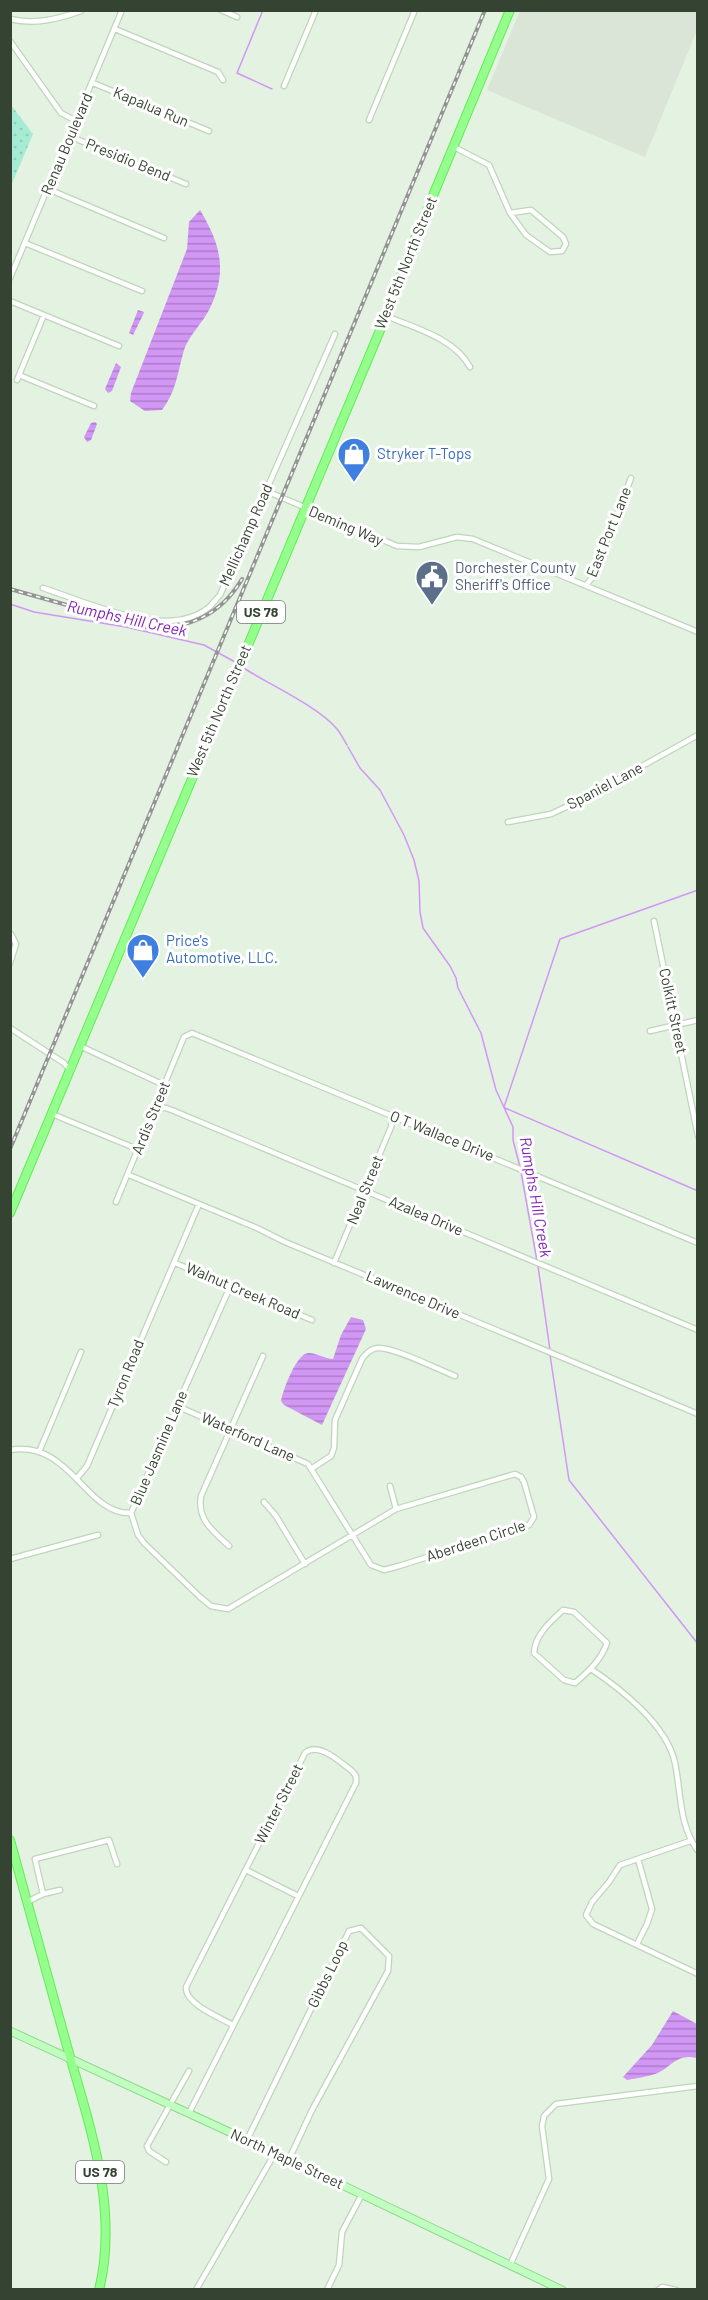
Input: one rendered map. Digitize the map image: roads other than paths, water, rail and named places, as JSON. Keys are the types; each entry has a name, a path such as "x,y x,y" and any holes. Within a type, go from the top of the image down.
{"main road":[{"name":"West 5th North Street","path":"10,1213 386,315 510,10"},
{"name":"US 78","path":"10,1840 71,2058 102,2182 105,2241 99,2289"}],"street":[{"name":"Renau Boulevard","path":"10,278 122,10"},
{"path":"221,10 237,17"},
{"path":"284,86 316,10"},
{"path":"369,120 414,10"},
{"path":"10,19 39,21 60,18 81,11"},
{"path":"115,29 218,72 223,80"},
{"path":"10,41 61,113 76,121"},
{"name":"Kapalua Run","path":"93,83 209,131"},
{"name":"Presidio Bend","path":"69,136 186,184"},
{"path":"454,147 489,165 510,213 526,235 538,245 554,253 564,248 566,244 563,237 531,210 510,213"},
{"path":"48,189 164,238"},
{"path":"25,243 142,291"},
{"path":"10,301 118,346"},
{"path":"44,315 18,378 94,406"},
{"path":"386,315 458,350 470,367"},
{"name":"Mellichamp Road","path":"43,588 150,622 169,623 207,609 220,594 335,334"},
{"name":"East Port Lane","path":"586,585 592,578 631,478"},
{"name":"Deming Way","path":"266,491 397,546 419,547 457,537 473,539 698,632"},
{"name":"Spaniel Lane","path":"508,822 551,814 581,800 698,735"},
{"name":"Colkitt Street","path":"654,921 698,1136"},
{"path":"10,963 16,944 11,934"},
{"path":"650,1031 698,1020"},
{"path":"10,1028 64,1063 70,1070"},
{"name":"O T Wallace Drive","path":"186,1035 192,1033 202,1035 698,1243"},
{"name":"Ardis Street","path":"116,1202 186,1035"},
{"path":"80,1047 164,1084"},
{"name":"Azalea Drive","path":"154,1108 174,1111 698,1330"},
{"path":"52,1114 137,1149"},
{"name":"Neal Street","path":"334,1263 392,1126 393,1116"},
{"name":"Lawrence Drive","path":"129,1175 698,1414"},
{"name":"Tyron Road","path":"77,1478 87,1466 133,1363 144,1331 199,1204"},
{"name":"Walnut Creek Road","path":"173,1265 312,1320"},
{"name":"Blue Jasmine Lane","path":"230,1287 131,1513 138,1535 200,1597 220,1612 235,1607 352,1536"},
{"path":"311,1469 331,1456 334,1448 335,1420 362,1359 367,1353 375,1348 389,1349 455,1376"},
{"path":"39,1452 81,1352"},
{"path":"229,1546 202,1520 199,1503 263,1356"},
{"name":"Waterford Lane","path":"177,1406 304,1462 311,1469 352,1536"},
{"path":"10,1450 39,1452 61,1464 107,1506 122,1513 131,1513"},
{"name":"Aberdeen Circle","path":"515,1474 524,1482 534,1517 529,1526 384,1570 371,1565 352,1536 396,1509 515,1474"},
{"path":"390,1486 396,1509"},
{"path":"264,1502 276,1516 305,1564"},
{"path":"10,1559 98,1535"},
{"path":"563,1610 574,1612 607,1643 603,1654 591,1669 575,1683 564,1680 534,1653 534,1643 548,1624 563,1610"},
{"path":"591,1669 618,1687 662,1733 675,1761 679,1797 690,1841 698,1851"},
{"name":"Winter Street","path":"189,2113 356,1783 356,1776 352,1771 318,1749 311,1749 304,1753 186,1987 190,1999 233,2025"},
{"path":"43,1894 35,1859 109,1840 117,1864"},
{"path":"690,1841 620,1865 592,1902 586,1915 593,1924 698,1974"},
{"path":"637,1944 652,1909 638,1859"},
{"path":"246,1870 298,1896"},
{"path":"27,1902 43,1894 60,1890"},
{"name":"Gibbs Loop","path":"247,2140 349,1931 361,1928 389,1956 388,1971 287,2159"},
{"name":"North Maple Street","path":"10,2031 275,2152 562,2289"},
{"path":"166,2162 149,2151 147,2146 189,2071"},
{"path":"510,2265 549,2179 542,2126 543,2116 556,2104 698,2086"},
{"path":"196,2289 275,2152"},
{"path":"327,2289 339,2265 342,2232 362,2194"},
{"path":"658,2289 662,2287 676,2289"}],"waterway":[{"path":"263,10 237,73 272,89"},
{"name":"Rumphs Hill Creek","path":"10,604 34,612 126,627 204,645 235,662"},
{"name":"Rumphs Hill Creek","path":"242,667 329,720 347,745"},
{"name":"Rumphs Hill Creek","path":"348,747 360,768 380,790 404,835 419,881 423,928 450,966 458,988 481,1033 496,1090 513,1127 513,1140 520,1167"},
{"path":"504,1107 560,939 698,890"},
{"path":"505,1108 698,1191"},
{"name":"Rumphs Hill Creek","path":"521,1172 537,1261"},
{"name":"Rumphs Hill Creek","path":"538,1266 550,1350"},
{"name":"Rumphs Hill Creek","path":"550,1355 569,1480 698,1644"}],"railway":[{"path":"10,1149 485,10"},
{"path":"10,589 145,627 160,628 188,623 213,611 224,602 242,579"}],"place":[{"name":"Stryker T-Tops","path":"354,483"},
{"name":"Dorchester County Sheriff's Office","path":"432,606"},
{"name":"Price's Automotive, LLC.","path":"143,979"}]}
